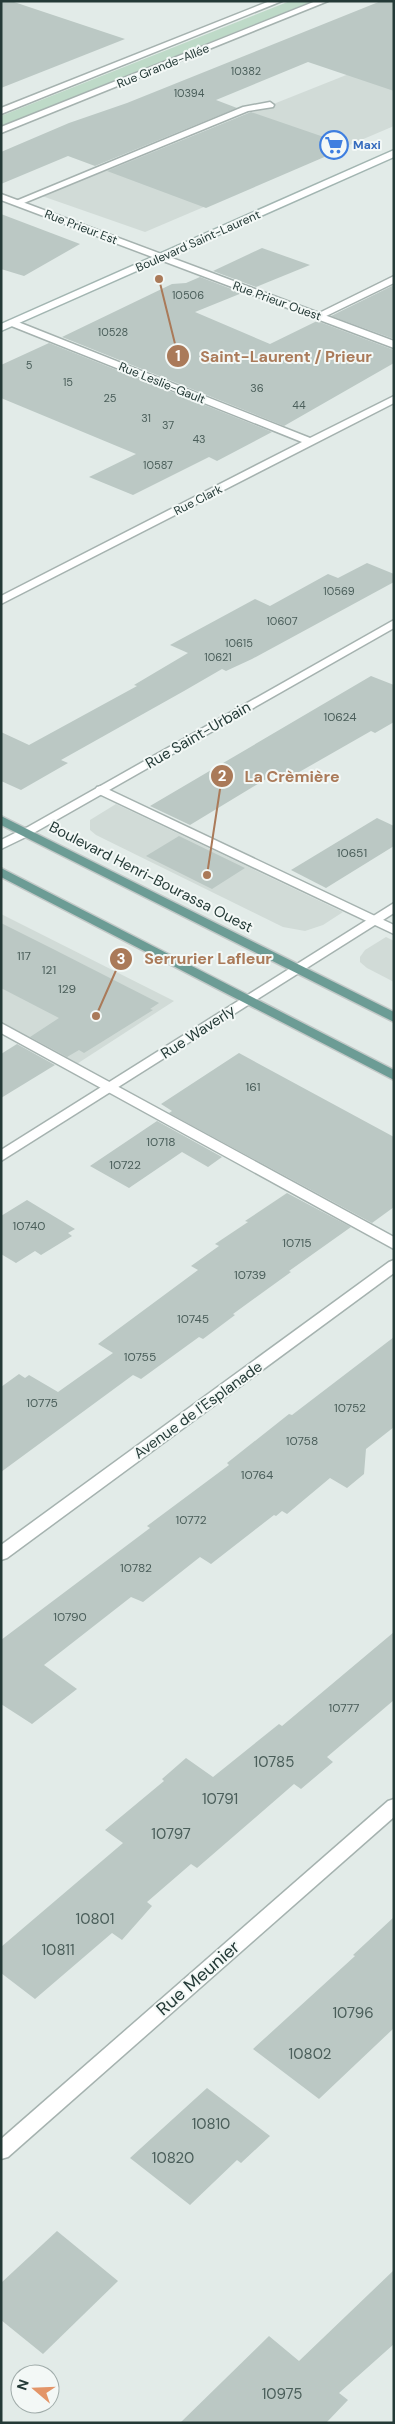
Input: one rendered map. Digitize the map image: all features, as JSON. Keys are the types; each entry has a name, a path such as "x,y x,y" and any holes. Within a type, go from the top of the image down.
{"main road":[{"name":"Boulevard Henri-Bourassa Ouest","path":"1,820 394,1018"},
{"path":"1,872 394,1076"}],"street":[{"name":"Rue Grande-Allée","path":"1,111 278,1"},
{"name":"Rue Grande-Allée","path":"1,130 324,1"},
{"path":"16,203 246,109 270,105"},
{"name":"Boulevard Saint-Laurent","path":"1,328 394,153"},
{"name":"Rue Prieur Est","path":"1,198 161,257"},
{"name":"Rue Prieur Ouest","path":"161,257 394,345"},
{"path":"318,316 394,279"},
{"name":"Rue Leslie-Gault","path":"13,323 310,442"},
{"name":"Rue Clark","path":"1,601 394,399"},
{"name":"Rue Saint-Urbain","path":"1,845 394,623"},
{"path":"101,790 394,930"},
{"name":"Rue Waverly","path":"1,1158 394,906"},
{"path":"1,1027 394,1244"},
{"name":"Avenue de l'Esplanade","path":"1,1554 394,1265"},
{"name":"Rue Meunier","path":"1,2151 394,1806"}],"shaded area":[{"path":"394,56 394,126 145,232 42,196"},
{"path":"116,804 343,912 323,925 305,931 283,927 96,835 90,830 90,820"},
{"path":"1,914 174,1001 69,1069 1,1033"},
{"path":"386,937 394,941 394,982 367,968 360,962 360,957 365,950"}],"green space":[{"path":"290,1 313,1 1,126 1,116"}],"building":[{"path":"1,1 11,1 125,39 1,88"},
{"path":"381,1 394,1 394,91 308,62 216,100 237,108 95,166 68,156 1,184 1,152 69,123 127,103"},
{"path":"251,112 350,146 206,208 107,171"},
{"path":"1,214 80,244 24,276 1,269"},
{"path":"262,248 310,265 256,287 213,271"},
{"path":"200,277 242,293 195,312 270,344 317,321 394,350 394,363 284,426 62,337 172,284 186,283"},
{"path":"394,285 394,339 331,316"},
{"path":"49,343 272,432 217,461 209,457 133,495 89,477 136,454 1,398 1,365"},
{"path":"367,563 394,574 394,582 252,659 226,671 222,669 61,760 68,763 21,790 1,781 1,732 29,745 137,686 134,685 188,653 170,645 255,599 270,606 328,574 338,578"},
{"path":"371,676 394,685 394,722 375,733 371,731 287,779 276,773 190,825 150,806"},
{"path":"377,818 394,826 394,846 326,888 291,870"},
{"path":"179,836 245,868 212,889 146,856"},
{"path":"1,923 159,1003 150,1009 153,1010 84,1053 79,1050 67,1057 30,1037 59,1018 1,988"},
{"path":"17,1044 55,1065 1,1098 1,1054"},
{"path":"239,1053 394,1137 394,1207 372,1223 169,1113 172,1111 161,1104"},
{"path":"157,1121 222,1157 208,1167 182,1152 129,1188 90,1166"},
{"path":"287,1193 351,1227 289,1271 291,1272 233,1314 235,1315 203,1339 199,1337 141,1379 133,1375 1,1472 1,1387 19,1374 25,1378 29,1375 58,1392 113,1353 98,1344 198,1270 191,1266 219,1246 215,1244"},
{"path":"27,1200 75,1229 68,1233 72,1236 41,1255 35,1251 16,1263 1,1254 1,1216"},
{"path":"394,1337 394,1427 366,1449 364,1474 347,1488 330,1478 287,1514 282,1511 276,1516 274,1515 211,1564 200,1557 143,1602 131,1597 44,1665 77,1689 32,1724 1,1704 1,1640 150,1528 147,1526 229,1465 227,1463 289,1414 292,1415"},
{"path":"394,1632 394,1700 327,1757 333,1762 301,1789 294,1784 197,1868 191,1864 147,1902 152,1906 122,1940 112,1933 35,1999 1,1973 1,1947 123,1843 105,1830 164,1781 162,1779 186,1758 213,1777 279,1724 282,1726"},
{"path":"394,1917 394,2028 319,2099 253,2049 355,1956 353,1955"},
{"path":"207,2088 270,2136 241,2163 237,2160 190,2205 130,2158"},
{"path":"57,2231 118,2281 43,2354 1,2320 1,2283"},
{"path":"394,2270 394,2344 339,2393 348,2400 326,2423 180,2423 269,2336 299,2361"}],"place":[{"name":"Maxi","path":"334,145"},
{"name":"Saint-Laurent / Prieur","path":"159,279"},
{"name":"La Crèmière","path":"207,875"},
{"name":"Serrurier Lafleur","path":"96,1016"}]}
